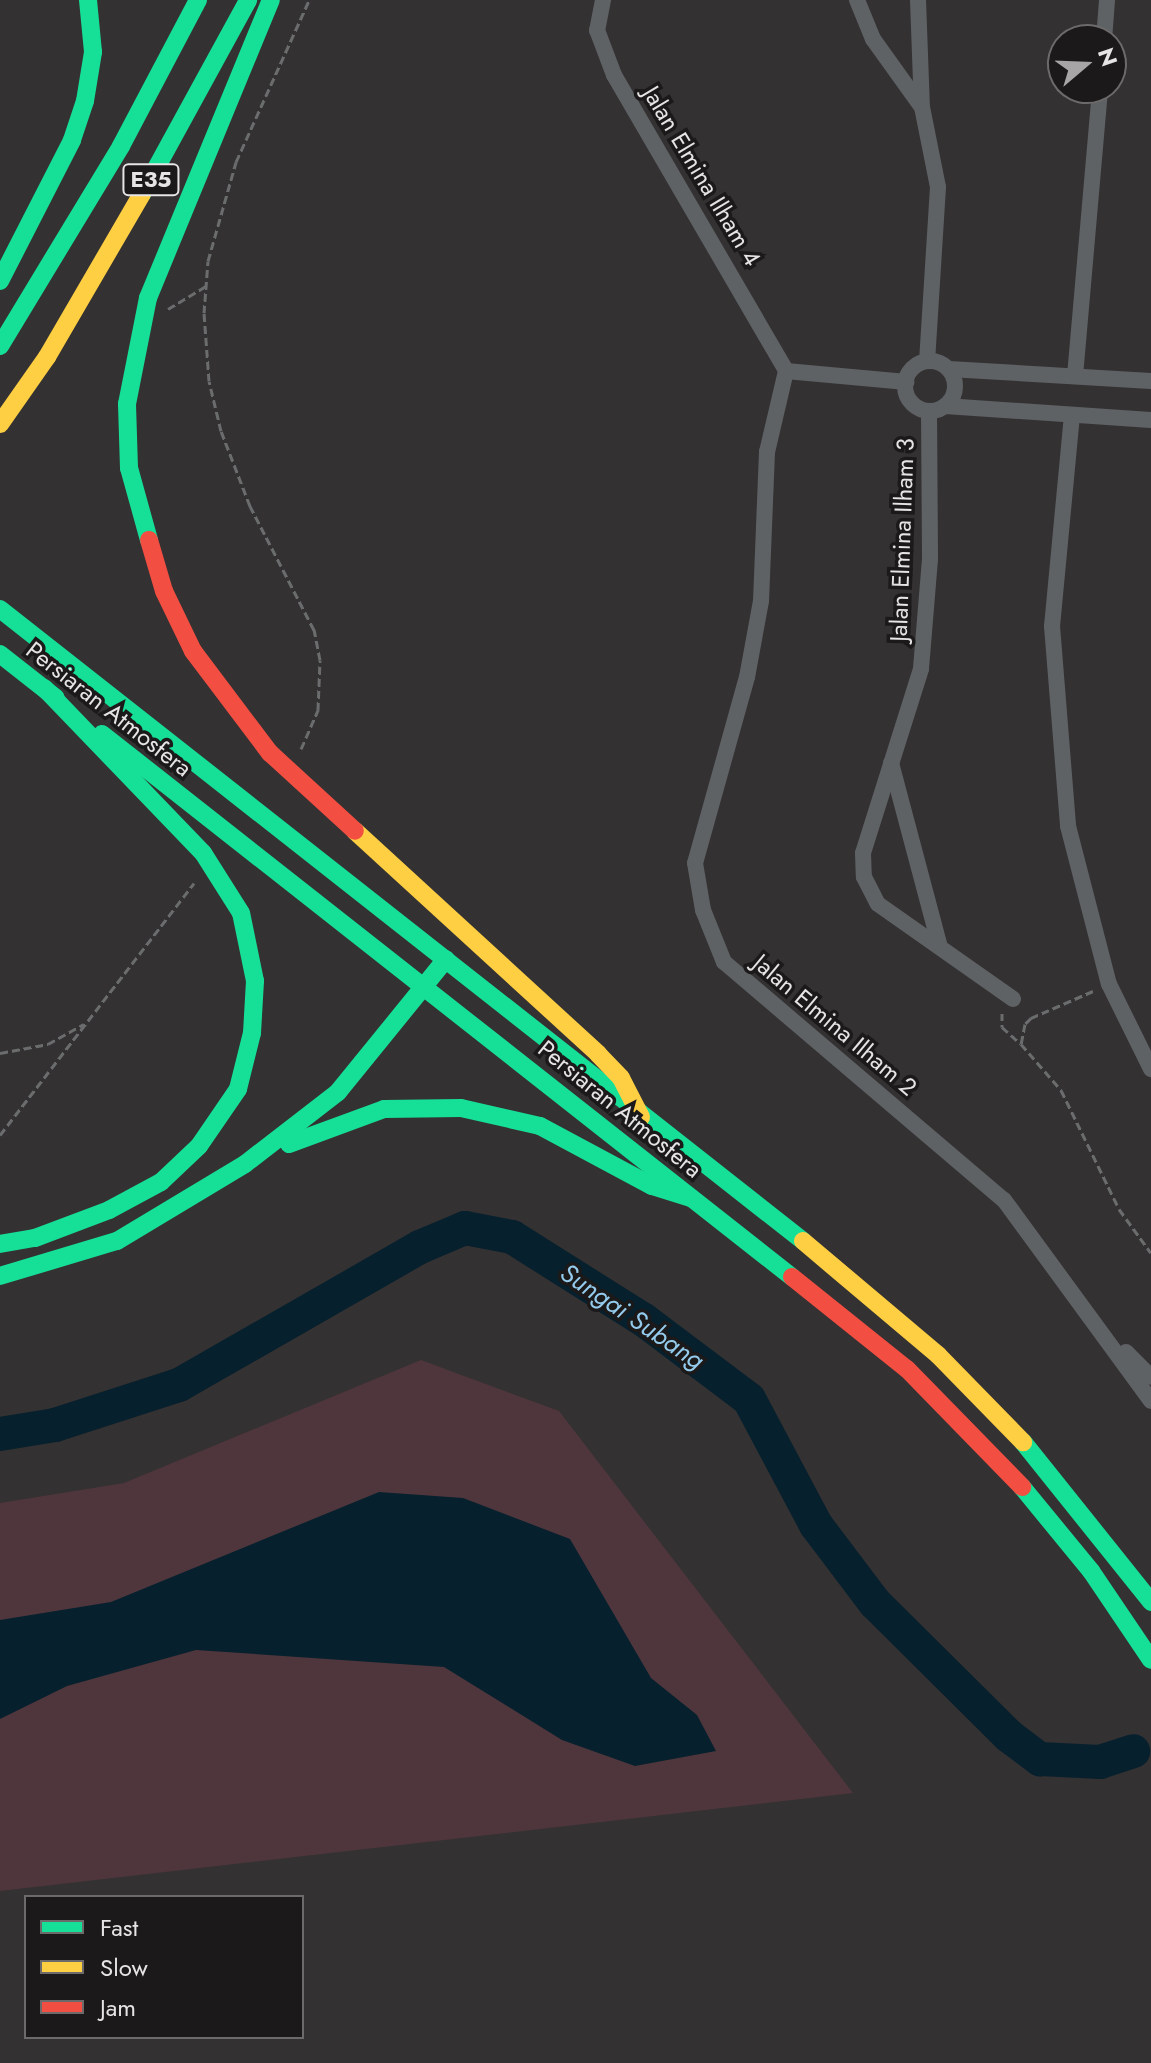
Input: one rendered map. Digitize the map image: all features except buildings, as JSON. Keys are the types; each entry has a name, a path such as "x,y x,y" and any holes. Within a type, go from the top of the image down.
{"main road":[{"path":"0,281 72,140 85,101 93,52 88,0"},
{"name":"E35","path":"0,346 121,146 198,0"},
{"name":"E35","path":"0,424 47,357 148,184 248,0"},
{"path":"271,0 148,298 127,404 129,468 164,591 193,651 270,753 598,1054 621,1078 641,1117"},
{"name":"Persiaran Atmosfera","path":"0,609 858,1285 938,1355 1043,1463 1151,1602"},
{"name":"Persiaran Atmosfera","path":"0,654 427,987 691,1198 822,1297 963,1424 1091,1571 1151,1660"},
{"path":"0,1244 35,1238 97,1215 161,1182 199,1146 238,1089 252,1033 255,981 241,913 203,853 44,688"},
{"path":"0,1276 117,1241 245,1164 338,1092 427,987 446,959"},
{"path":"245,1164 384,1109 461,1108 540,1126 652,1186 691,1198"}],"street":[{"name":"Jalan Elmina Ilham 4","path":"603,0 597,30 614,75 786,371"},
{"path":"857,0 873,39 922,107"},
{"path":"918,0 922,107 938,187 927,361"},
{"path":"1105,24 1107,0"},
{"path":"1075,376 1099,104"},
{"path":"1151,381 949,369 927,361 913,368 906,382 909,398 937,408 1151,420"},
{"path":"937,408 955,384 949,369"},
{"path":"786,371 906,382"},
{"name":"Jalan Elmina Ilham 2","path":"786,371 767,452 761,601 747,677 695,863 703,910 724,962 1004,1200 1097,1323 1151,1401"},
{"name":"Jalan Elmina Ilham 3","path":"937,408 921,669 863,853 864,877 878,904 1013,999"},
{"path":"1072,415 1052,626 1068,826 1109,984 1151,1069"},
{"path":"891,761 939,944"},
{"name":"Jalan Elmina Ilham 2","path":"1097,1323 1151,1377"}],"path":[{"path":"301,749 318,710 320,660 314,630 250,506 221,431 209,381 206,286 218,215 236,162 309,0"},
{"path":"143,325 206,286"},
{"path":"0,1135 194,883"},
{"path":"1021,1044 1025,1024 1031,1018 1109,984"},
{"path":"1013,999 1000,1021 1061,1090 1119,1209 1151,1253"},
{"path":"0,1053 48,1044 87,1022"}],"shaded area":[{"path":"421,1360 559,1411 853,1793 0,1891 0,1503 124,1483"}],"water":[{"path":"379,1492 463,1498 570,1539 651,1678 697,1715 716,1751 635,1766 562,1740 444,1667 196,1650 67,1686 0,1719 0,1620 111,1602"}],"waterway":[{"name":"Sungai Subang","path":"0,1434 55,1425 179,1385 420,1247 465,1228 512,1237 644,1320 749,1399 816,1525 875,1603 1009,1736 1040,1759 1100,1762 1133,1751"}],"traffic: fast":[{"path":"0,281 72,140 85,101 93,52 88,0"},
{"path":"0,346 121,146 198,0"},
{"path":"142,194 248,0"},
{"path":"149,540 129,468 127,404 148,298 271,0"},
{"path":"0,609 803,1241"},
{"path":"0,654 56,698"},
{"path":"0,1244 35,1238 109,1210 161,1182 199,1146 238,1089 252,1033 255,981 241,913 203,853 44,688"},
{"path":"102,734 792,1277"},
{"path":"0,1276 117,1241 245,1164 338,1092 446,959"},
{"path":"289,1144 384,1109 461,1108 540,1126 652,1186 691,1198"},
{"path":"1023,1442 1151,1602"},
{"path":"1022,1487 1091,1571 1151,1660"}],"traffic: slow":[{"path":"0,424 47,357 142,194"},
{"path":"355,831 598,1054 621,1078 641,1117"},
{"path":"803,1241 938,1355 1023,1442"}],"traffic: jam":[{"path":"149,540 164,591 193,651 270,753 355,831"},
{"path":"792,1277 907,1369 1022,1487"}]}
